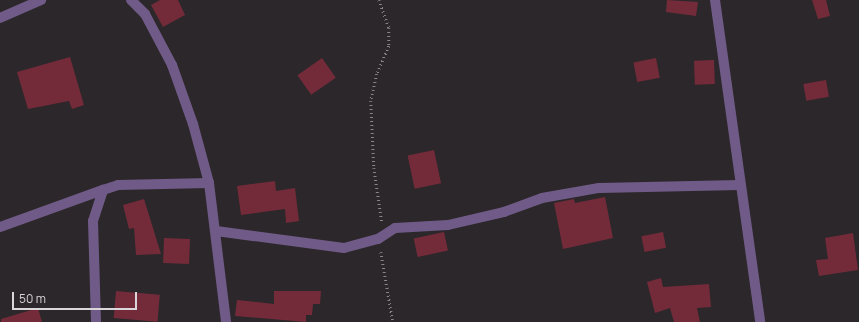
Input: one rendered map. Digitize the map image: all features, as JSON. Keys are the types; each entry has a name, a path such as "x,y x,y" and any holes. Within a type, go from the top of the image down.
{"street":[{"path":"0,18 41,0"},
{"path":"131,0 145,14 172,65 209,183 226,322"},
{"path":"715,0 739,185 760,322"},
{"path":"0,227 118,185 209,183"},
{"path":"216,231 344,248 378,239 400,227 448,225 504,212 542,198 599,188 739,185"},
{"path":"96,322 94,221 103,190"}],"path":[{"path":"379,0 389,28 389,46 377,74 371,101 374,168 382,222"},
{"path":"378,239 392,322"}],"building":[{"path":"160,0 178,0 185,15 163,27 151,5"},
{"path":"667,0 698,2 696,16 666,12"},
{"path":"812,0 826,0 830,16 818,19"},
{"path":"70,57 84,105 72,109 69,101 28,109 17,72"},
{"path":"322,58 336,78 311,95 297,75"},
{"path":"656,58 660,78 637,82 633,62"},
{"path":"714,60 715,84 695,85 694,61"},
{"path":"826,80 829,97 806,101 803,84"},
{"path":"434,150 441,183 415,189 408,156"},
{"path":"275,181 276,191 295,188 299,221 286,223 285,209 241,215 237,186"},
{"path":"605,197 613,238 563,249 554,203 574,199 575,203"},
{"path":"144,199 161,254 136,255 134,228 129,229 123,205"},
{"path":"444,232 448,251 418,257 414,238"},
{"path":"663,232 666,248 644,252 641,236"},
{"path":"853,233 858,270 819,276 816,260 828,259 825,238"},
{"path":"164,238 190,239 189,264 163,263"},
{"path":"661,278 663,287 709,284 711,307 697,308 700,322 674,322 670,308 655,313 647,282"},
{"path":"116,291 160,295 157,322 114,318"},
{"path":"274,291 321,291 320,304 313,304 312,315 306,315 306,322 235,316 237,300 274,304"},
{"path":"38,308 42,322 1,322 1,319"}]}
